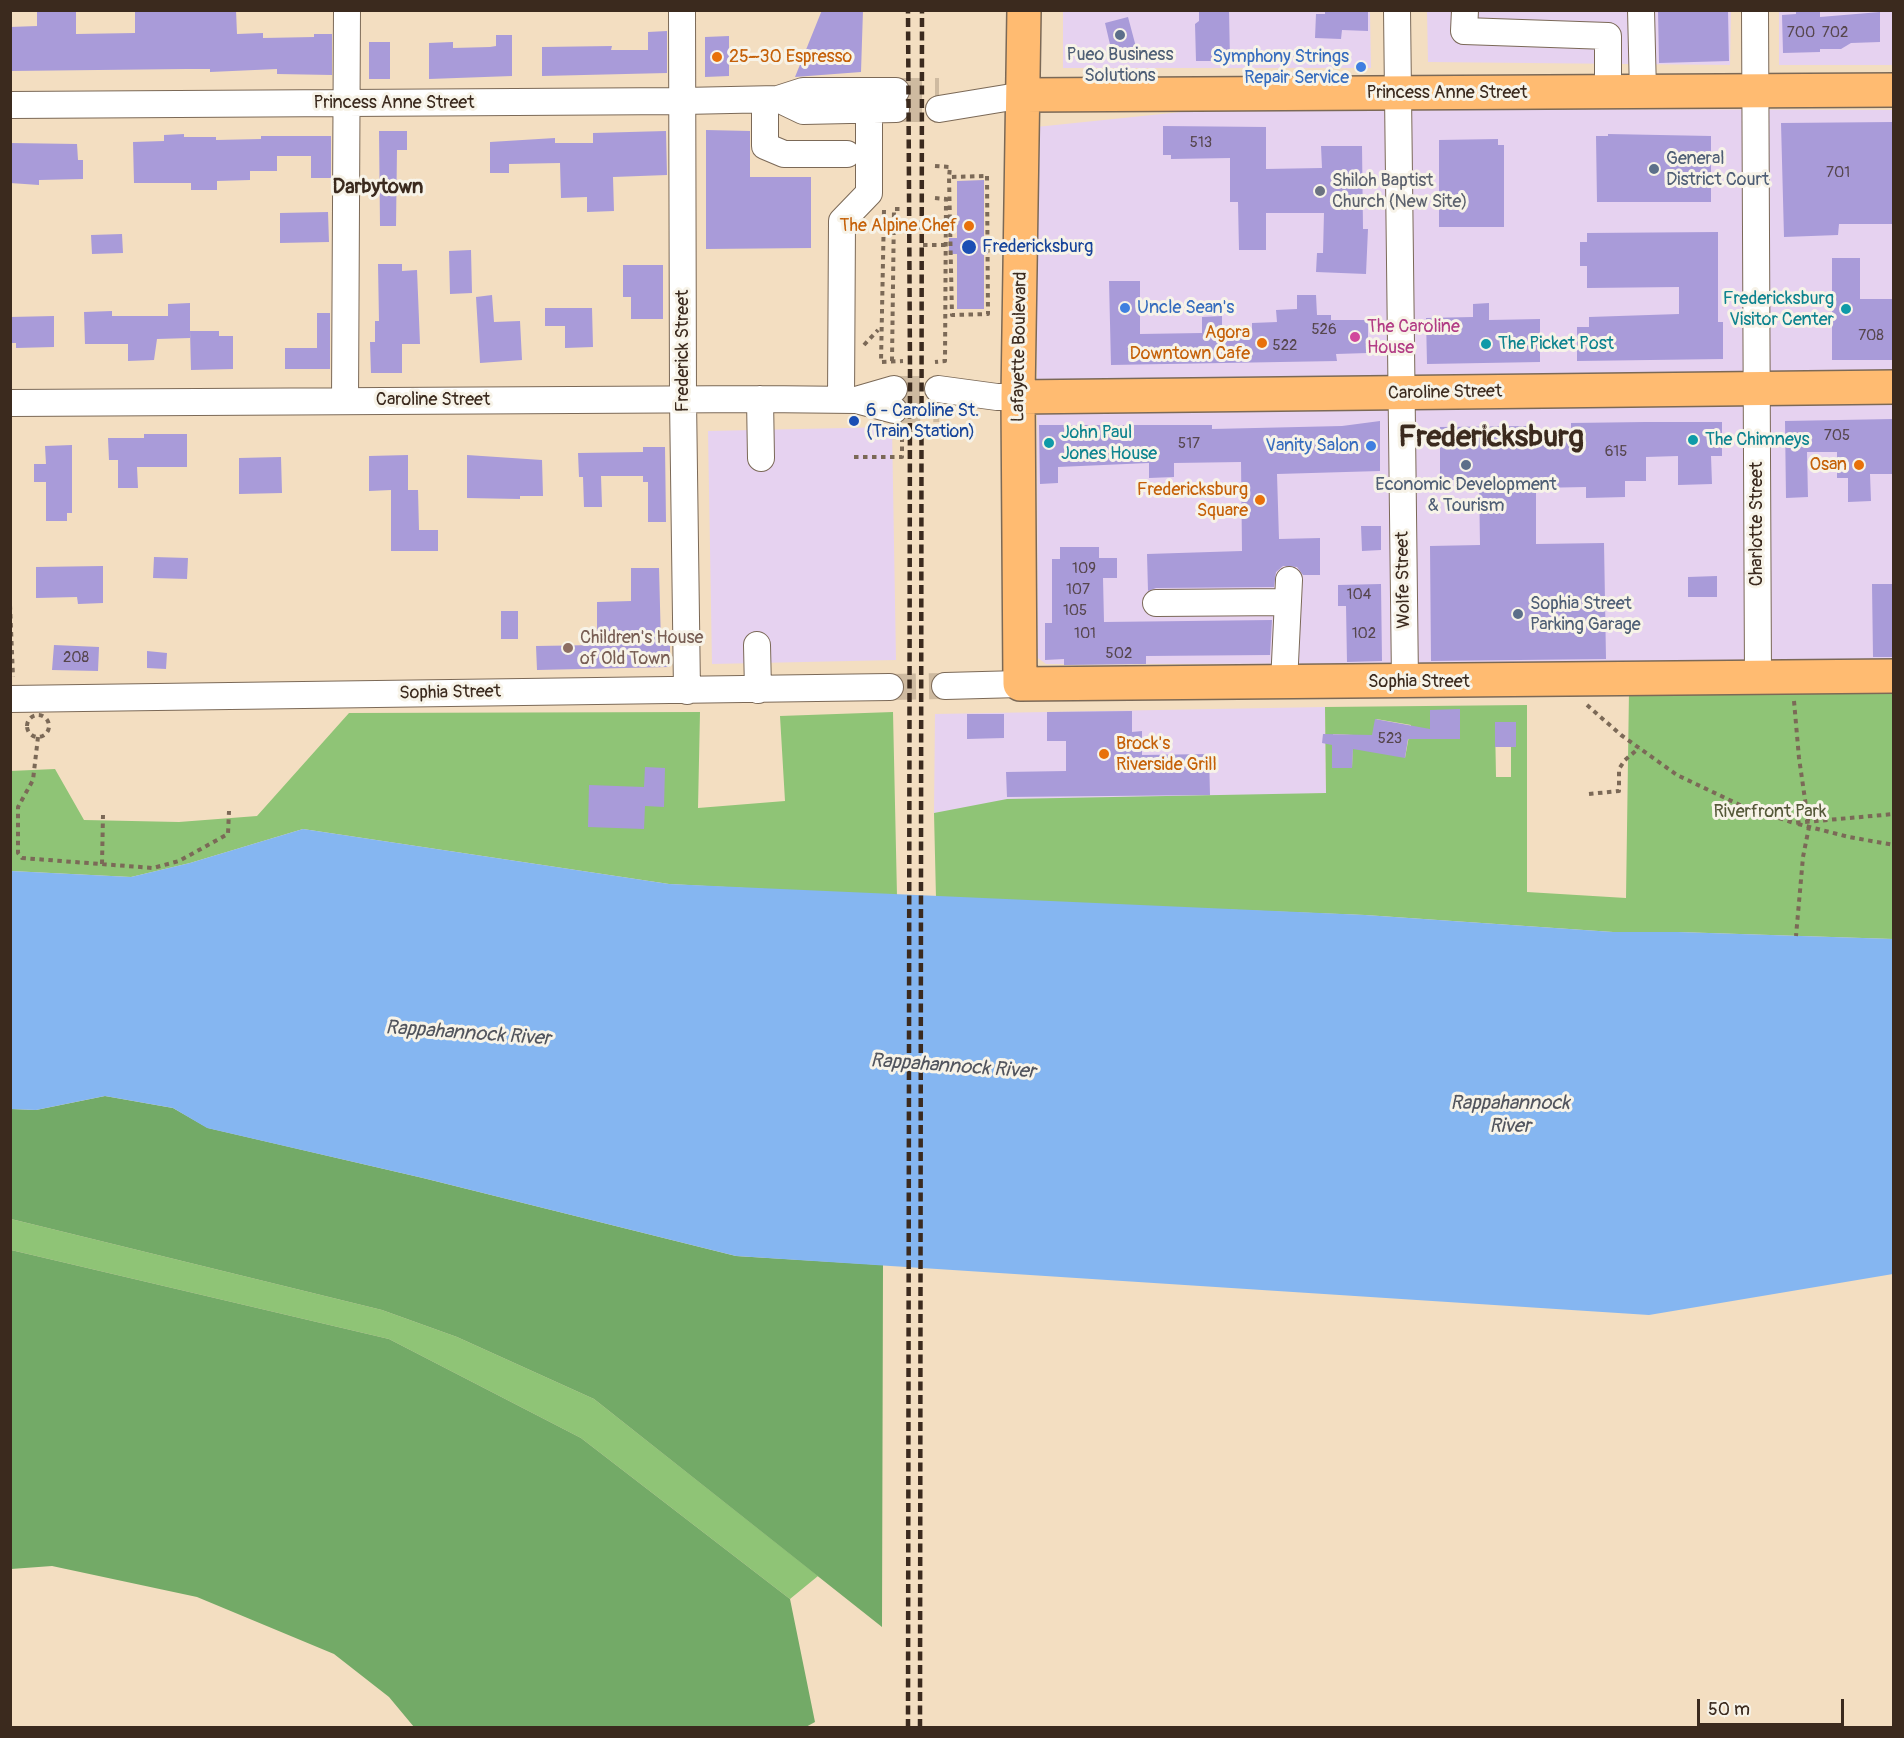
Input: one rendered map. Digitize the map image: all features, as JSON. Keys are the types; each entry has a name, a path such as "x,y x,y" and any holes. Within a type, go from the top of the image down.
{"main road":[{"name":"Lafayette Boulevard","path":"1020,684 1008,397 1012,96 1024,10"},
{"name":"Princess Anne Street","path":"1012,96 1893,90"},
{"name":"Caroline Street","path":"1008,397 1893,387"},
{"name":"Sophia Street","path":"1020,684 1405,682 1893,675"}],"street":[{"path":"345,401 347,10"},
{"name":"Frederick Street","path":"682,10 683,399 687,691"},
{"name":"Wolfe Street","path":"1397,10 1405,682"},
{"path":"1465,10 1464,31 1608,36 1608,92"},
{"path":"1641,10 1643,92"},
{"name":"Charlotte Street","path":"1755,10 1758,678"},
{"name":"Princess Anne Street","path":"10,105 683,101 772,99 803,91 896,100 869,110 803,111 772,99"},
{"name":"Princess Anne Street","path":"939,100 1012,96"},
{"path":"772,99 765,146 784,154 847,153"},
{"path":"849,400 842,221 869,193 869,110"},
{"name":"Caroline Street","path":"939,399 1008,397"},
{"path":"760,399 761,458"},
{"name":"Caroline Street","path":"10,403 760,399 849,400 897,410"},
{"path":"1156,603 1289,591 1284,682"},
{"path":"758,645 758,690"},
{"name":"Sophia Street","path":"945,686 1020,684"},
{"name":"Sophia Street","path":"12,699 346,692 422,694 890,687"}],"path":[{"path":"935,166 950,167 945,361 935,362"},
{"path":"935,198 946,199 952,315 988,314 987,176 949,177"},
{"path":"884,202 881,362 903,361"},
{"path":"892,361 894,209 904,209"},
{"path":"923,245 948,245"},
{"path":"884,246 895,246"},
{"path":"861,351 868,338 878,330"},
{"path":"854,457 902,457 897,410"},
{"path":"10,605 12,699"},
{"path":"1794,697 1799,758 1809,824 1803,857 1796,936"},
{"path":"1582,699 1639,748 1677,775 1740,805 1794,823 1809,824 1893,845"},
{"path":"40,714 50,725 48,732 38,737 31,735 27,725 33,716 40,714"},
{"path":"38,737 33,780 18,807 18,853 22,858 153,868 179,861 228,834 229,811"},
{"path":"1589,794 1619,791 1619,769 1625,760 1639,748"},
{"path":"1809,824 1893,814"},
{"path":"102,864 103,815"}],"shaded area":[{"path":"1063,11 1370,11 1371,68 1063,68"},
{"path":"1427,11 1731,11 1730,65 1428,62"},
{"path":"1779,11 1893,11 1893,65 1779,65"},
{"path":"1220,108 1893,110 1893,663 1046,664 1038,658 1036,127"},
{"path":"892,427 896,660 712,664 708,431"},
{"path":"1325,707 1326,793 934,813 935,714"}],"green space":[{"name":"Riverfront Park","path":"1893,683 1893,939 1613,932 1365,915 936,898 934,813 1007,799 1326,793 1325,707 1527,705 1527,892 1626,898 1629,691","holes":["1430,710 1460,710 1460,739 1430,739","1376,719 1411,725 1405,758","1495,722 1516,722 1516,747 1511,747 1511,777 1496,777","1333,734 1353,735 1352,768 1332,768"]},
{"path":"700,712 698,808 785,801 780,716 893,712 897,896 669,884 303,829 190,863 131,877 11,871 10,771 55,769 84,820 179,822 257,816 349,713"},
{"path":"105,1096 173,1108 208,1128 423,1178 736,1256 883,1265 882,1627 594,1399 457,1337 382,1310 11,1219 11,1109 36,1110"},
{"path":"11,1219 382,1310 457,1337 594,1399 818,1576 790,1599 581,1438 389,1339 11,1250"},
{"path":"11,1250 389,1339 581,1438 790,1599 815,1722 804,1728 414,1727 389,1697 334,1654 197,1597 52,1566 11,1569"}],"water":[{"name":"Rappahannock River","path":"303,829 669,884 1365,915 1613,932 1893,939 1893,1274 1649,1315 736,1256 423,1178 207,1128 173,1108 105,1096 36,1110 11,1109 11,871 131,877 190,863"}],"building":[{"path":"37,10 76,10 76,34 135,33 135,10 236,10 237,34 263,33 263,38 314,37 314,34 332,34 332,75 277,74 277,69 210,72 210,69 10,71 10,27 37,26"},
{"path":"822,10 863,10 861,72 795,77"},
{"path":"1199,10 1229,10 1230,61 1196,61 1195,24 1199,21"},
{"path":"1325,10 1368,10 1368,31 1342,30 1341,39 1315,38 1316,14 1325,14"},
{"path":"1658,10 1728,10 1729,61 1659,63"},
{"path":"1796,11 1820,11 1820,17 1880,12 1880,42 1851,43 1841,49 1820,49 1820,52 1783,53 1782,15 1796,14"},
{"name":"Pueo Business Solutions","path":"1128,17 1136,47 1112,53 1105,23"},
{"path":"667,31 667,73 542,76 542,47 612,46 611,50 648,50 648,32"},
{"path":"496,35 512,35 512,76 429,79 429,43 453,42 453,48 490,47 496,46"},
{"name":"25–30 Espresso","path":"729,36 729,76 705,77 705,37"},
{"path":"369,42 390,42 390,79 369,79"},
{"path":"1893,122 1893,224 1839,224 1838,235 1784,237 1781,123"},
{"path":"1163,126 1266,127 1266,169 1322,168 1321,146 1362,146 1363,229 1368,229 1366,274 1316,272 1317,253 1323,253 1324,213 1266,213 1266,250 1239,250 1238,202 1230,202 1230,158 1171,159 1171,155 1163,155"},
{"path":"706,130 750,131 750,177 811,177 811,248 706,249"},
{"path":"379,131 407,131 407,150 397,150 396,226 380,226"},
{"path":"666,131 667,175 613,177 614,211 587,212 587,197 561,198 560,163 509,164 509,173 490,173 490,142 555,138 555,143 593,143 593,133"},
{"path":"184,134 184,137 216,137 216,140 261,139 261,136 331,136 331,178 311,178 311,156 277,156 277,171 250,171 250,180 217,181 217,190 191,190 191,183 134,183 133,142 164,141 164,135"},
{"name":"General District Court","path":"1608,134 1711,136 1711,202 1597,202 1596,136 1608,136"},
{"path":"1498,139 1498,145 1504,145 1504,227 1439,227 1439,140"},
{"path":"10,143 77,144 78,160 83,160 83,179 39,180 39,185 10,183"},
{"path":"984,180 984,238 987,238 988,254 984,254 984,309 957,309 957,254 949,254 949,238 957,238 957,181"},
{"path":"328,212 329,242 280,243 280,213"},
{"path":"1718,232 1718,322 1723,322 1723,359 1577,361 1577,327 1589,327 1589,317 1679,314 1679,287 1587,288 1587,266 1580,266 1580,242 1587,242 1587,233"},
{"path":"122,234 123,253 92,254 91,235"},
{"path":"471,250 472,293 450,294 449,251"},
{"path":"1832,258 1860,258 1860,299 1893,299 1893,360 1832,360"},
{"path":"378,264 402,264 402,271 417,270 420,344 402,344 402,373 371,373 370,342 375,342 375,321 379,321"},
{"path":"623,265 663,265 663,319 631,319 631,297 623,297"},
{"path":"1109,281 1140,281 1140,334 1202,333 1202,317 1222,316 1222,335 1252,334 1252,323 1277,322 1276,310 1297,309 1297,295 1316,295 1317,315 1331,315 1331,320 1368,320 1368,353 1336,354 1337,361 1111,365"},
{"path":"492,295 494,322 520,321 522,360 480,363 476,297"},
{"path":"190,303 190,338 157,339 154,360 128,361 128,344 85,344 84,312 112,311 112,316 168,316 168,304"},
{"path":"1489,303 1489,320 1540,319 1540,362 1427,364 1426,318 1473,317 1473,304"},
{"path":"545,308 592,308 593,347 565,348 565,326 545,326"},
{"path":"317,313 330,313 330,369 285,369 285,348 317,348"},
{"path":"54,316 54,347 16,348 16,343 10,343 10,317"},
{"path":"190,331 219,331 219,336 233,336 233,369 191,370"},
{"path":"1893,419 1892,474 1870,474 1871,501 1848,502 1848,478 1837,478 1837,452 1807,452 1808,497 1786,498 1785,421"},
{"path":"1380,421 1380,471 1277,474 1279,539 1320,538 1320,575 1303,575 1297,567 1283,566 1276,572 1274,587 1156,588 1148,591 1147,554 1242,551 1241,462 1174,463 1174,477 1149,478 1149,463 1058,467 1058,483 1040,484 1039,425 1212,425 1212,429 1342,426"},
{"path":"1722,422 1722,456 1711,456 1712,484 1678,485 1678,456 1646,457 1646,481 1625,481 1625,497 1586,498 1586,487 1536,488 1536,544 1604,543 1606,659 1431,661 1430,546 1480,545 1479,480 1440,480 1440,427 1530,426 1530,435 1571,434 1571,423"},
{"path":"144,434 187,434 187,467 137,467 138,488 118,488 118,460 109,460 108,438 144,438"},
{"path":"72,445 72,513 67,513 67,521 46,521 46,482 34,482 34,464 46,464 45,446"},
{"path":"643,447 665,447 666,522 648,522 648,482 643,482 643,476 601,476 602,507 584,507 583,477 579,477 578,453 643,452"},
{"path":"408,455 408,490 418,490 419,530 438,530 438,551 391,551 391,490 369,491 369,456"},
{"path":"467,455 542,460 543,496 520,496 520,499 467,498"},
{"path":"281,457 282,493 239,494 239,458"},
{"path":"1361,526 1381,526 1381,550 1362,551"},
{"path":"1060,547 1099,547 1099,558 1117,558 1117,578 1103,578 1104,622 1272,620 1270,655 1146,656 1146,664 1064,665 1064,659 1045,660 1045,623 1052,623 1052,559 1060,559"},
{"path":"154,557 188,558 187,579 153,578"},
{"path":"103,566 103,603 78,604 77,597 36,598 36,567"},
{"path":"631,568 659,568 661,644 670,644 670,667 537,670 536,646 597,645 597,602 631,601"},
{"path":"1717,576 1717,597 1688,597 1688,577"},
{"path":"1381,584 1382,661 1347,662 1346,606 1338,606 1338,585"},
{"path":"1872,584 1892,584 1893,657 1873,657"},
{"path":"501,611 518,611 518,639 501,639"},
{"path":"54,645 99,647 98,671 52,670"},
{"path":"147,651 167,653 166,669 147,668"},
{"path":"1460,709 1460,739 1408,739 1405,758 1353,749 1352,768 1332,768 1332,745 1322,743 1323,734 1372,735 1375,719 1430,729 1430,710"},
{"name":"Brock's Riverside Grill","path":"1132,711 1132,732 1142,731 1142,755 1209,754 1210,795 1007,797 1006,772 1066,771 1066,741 1047,741 1047,712"},
{"path":"967,714 1004,714 1004,738 967,739"},
{"path":"1495,722 1516,722 1516,747 1495,747"},
{"path":"645,767 665,768 664,807 645,806 644,829 588,827 589,785 644,787"}],"tunnel":[{"path":"896,91 939,91"},
{"path":"896,109 939,109"},
{"path":"894,389 938,389"},
{"path":"894,410 939,409"},
{"path":"890,687 945,686"}],"railway":[{"path":"908,10 910,369 908,1728"},
{"path":"920,1728 922,10"}],"place":[{"name":"Pueo Business Solutions","path":"1120,35"},
{"name":"25–30 Espresso","path":"717,57"},
{"name":"Symphony Strings Repair Service","path":"1361,67"},
{"name":"General District Court","path":"1654,169"},
{"name":"Shiloh Baptist Church (New Site)","path":"1320,191"},
{"name":"The Alpine Chef","path":"969,226"},
{"name":"Fredericksburg","path":"969,247"},
{"name":"Uncle Sean's","path":"1125,308"},
{"name":"Fredericksburg Visitor Center","path":"1846,309"},
{"name":"The Caroline House","path":"1355,337"},
{"name":"Agora Downtown Cafe","path":"1262,343"},
{"name":"The Picket Post","path":"1486,344"},
{"name":"6 - Caroline St. (Train Station)","path":"854,421"},
{"name":"The Chimneys","path":"1693,440"},
{"name":"John Paul Jones House","path":"1049,443"},
{"name":"Vanity Salon","path":"1371,446"},
{"name":"Economic Development & Tourism","path":"1466,465"},
{"name":"Osan","path":"1859,465"},
{"name":"Fredericksburg Square","path":"1260,500"},
{"name":"Sophia Street Parking Garage","path":"1518,614"},
{"name":"Children's House of Old Town","path":"568,648"},
{"name":"Brock's Riverside Grill","path":"1104,754"}],"district":[{"name":"Darbytown","path":"378,188"},
{"name":"Fredericksburg","path":"1491,438"}]}
